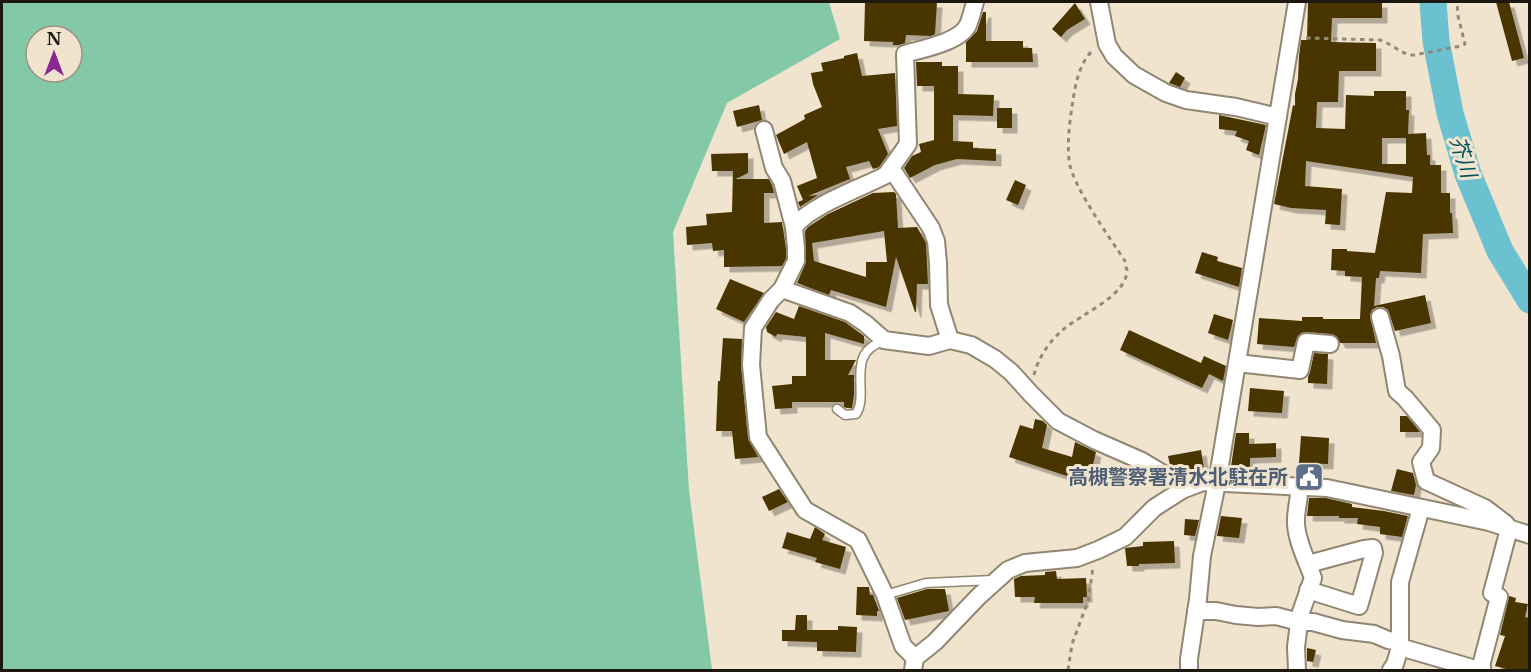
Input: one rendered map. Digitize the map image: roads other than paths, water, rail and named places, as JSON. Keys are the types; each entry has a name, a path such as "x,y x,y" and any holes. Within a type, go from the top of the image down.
{"street":[{"path":"794,227 798,221 813,211 886,175 908,144 905,54 942,43 961,34 968,26 975,2"},
{"path":"1099,2 1107,44 1114,56 1134,75 1166,93 1186,100 1236,107 1278,117"},
{"path":"1189,670 1188,659 1202,556 1217,483 1297,2"},
{"path":"764,130 774,168 782,181 794,227 796,261 782,289 771,300 753,328 751,365 758,437 805,510 858,540 885,595 903,646 914,664 1008,570 1025,563 1077,558 1094,552 1125,537 1154,508 1182,490 1203,482 1327,488 1489,522 1518,532"},
{"path":"891,168 931,228 936,241 939,305 950,340"},
{"path":"782,289 850,313 884,340 929,346 950,340 971,345 1011,372 1058,421 1142,461 1172,479 1182,490"},
{"path":"1380,317 1398,391 1432,430 1431,448 1421,462 1426,481 1485,508 1518,532"},
{"path":"1237,363 1300,370 1306,342 1330,344"},
{"path":"1299,486 1300,497 1295,522 1313,578 1300,615 1296,647 1298,668 1314,670"},
{"path":"1390,670 1395,664 1400,645 1400,582 1421,508"},
{"path":"1196,611 1216,611 1258,617 1276,616 1342,630 1374,634 1400,645 1481,670 1499,597 1492,593 1518,532"},
{"path":"1308,564 1373,548 1374,553 1359,606 1308,590"}],"lane":[{"path":"837,409 845,415 856,414 860,409 862,363 868,350 884,340"},
{"path":"885,595 926,583 997,579"}],"waterway":[{"name":"芥川","path":"1433,2 1436,41 1450,113 1468,174 1500,251 1530,300"}],"place":[{"name":"高槻警察署清水北駐在所","path":"1309,477"}]}
